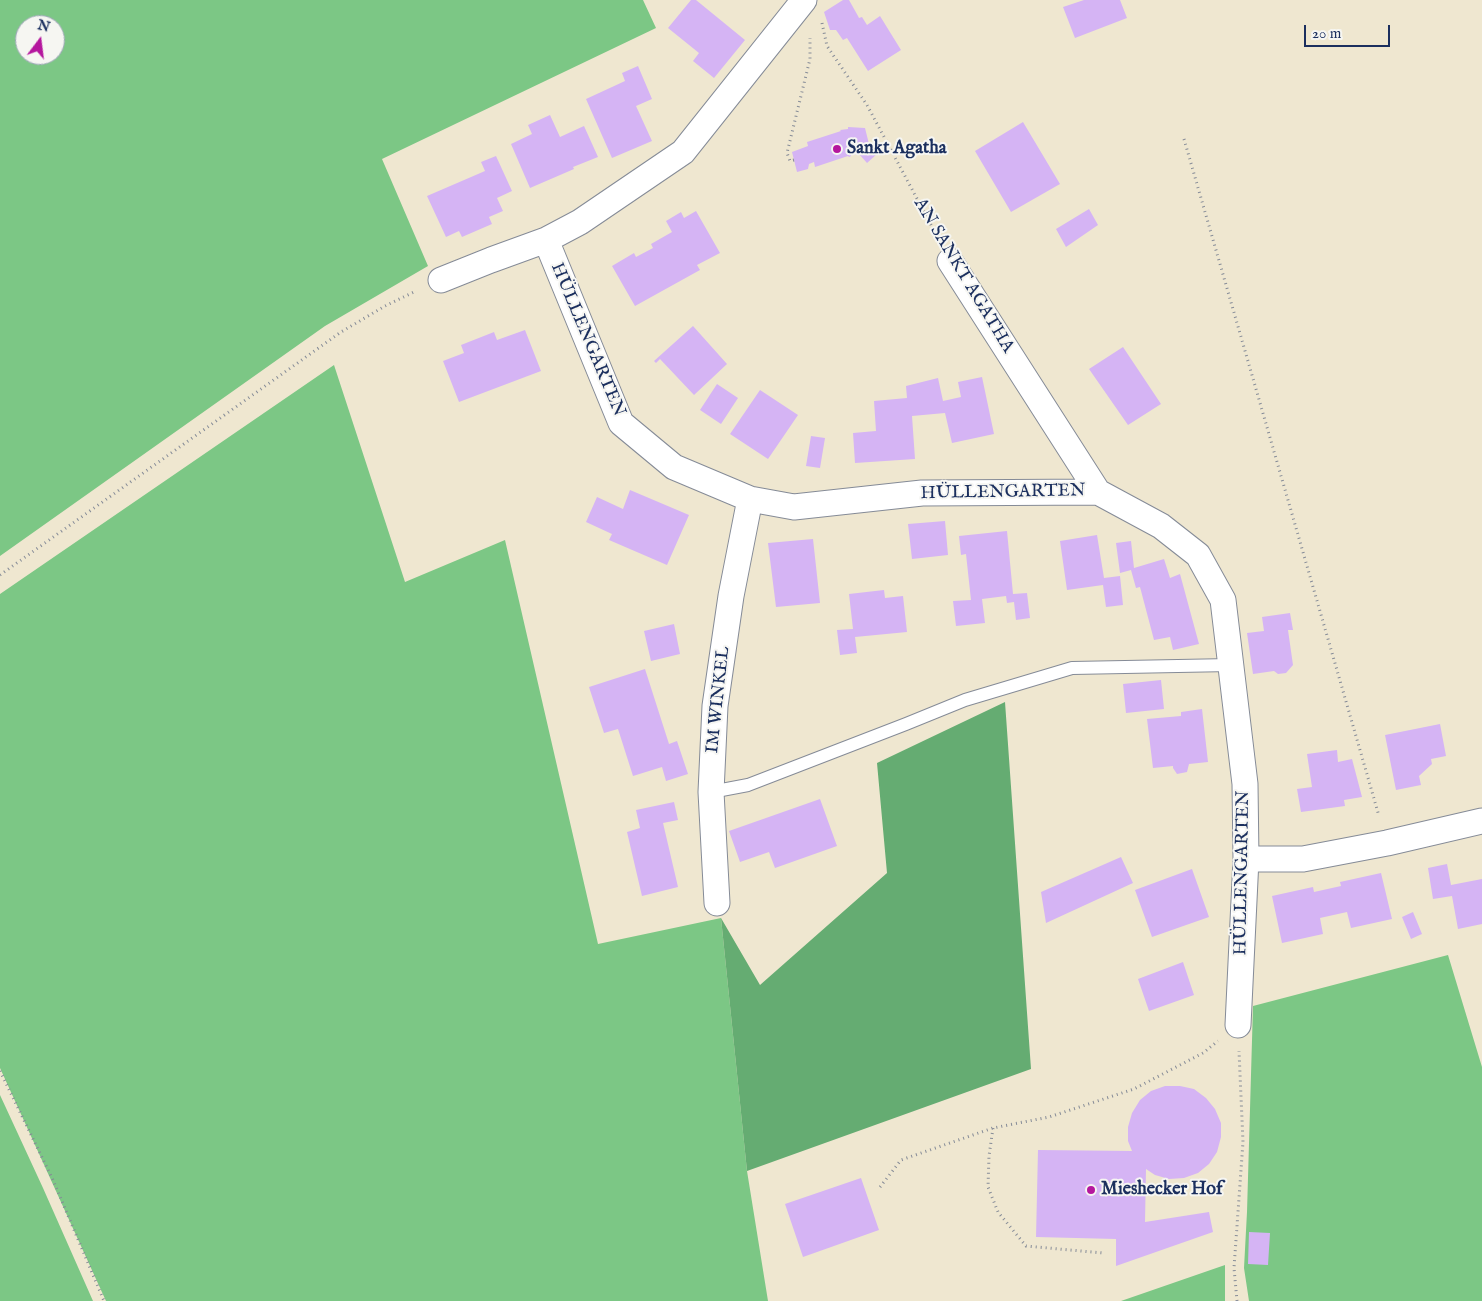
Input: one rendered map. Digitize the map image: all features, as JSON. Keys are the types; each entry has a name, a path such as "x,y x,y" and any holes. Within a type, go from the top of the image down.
{"street":[{"path":"441,280 546,240 580,222 683,152 812,7"},
{"name":"HÜLLENGARTEN","path":"546,240 621,423 674,467 750,499 794,507 922,493 1098,492 1161,526 1198,555 1223,600 1245,784 1246,859 1238,1026"},
{"name":"AN SANKT AGATHA","path":"950,262 1098,492"},
{"name":"IM WINKEL","path":"717,903 711,792 715,706 731,596 750,499"},
{"path":"1246,859 1303,859 1387,843 1482,821"}],"lane":[{"path":"711,792 748,785 965,700 1072,668 1231,665"}],"path":[{"name":"AN SANKT AGATHA","path":"812,7 827,46 868,106 950,262"},
{"path":"794,160 790,161 787,153 807,76 810,59 810,40"},
{"path":"1184,139 1387,843"},
{"path":"0,575 341,332 385,306 441,280"},
{"path":"880,1187 901,1160 993,1128 1049,1117 1134,1089 1203,1053 1238,1026"},
{"path":"1237,1301 1234,1268 1243,1142 1238,1026"},
{"path":"0,1071 52,1180 104,1301"},
{"path":"993,1128 989,1156 988,1187 998,1212 1026,1246 1103,1253"}],"green space":[{"path":"0,0 643,0 656,28 382,159 428,266 325,326 0,556"},
{"path":"334,365 405,582 505,540 598,944 721,918 747,1171 768,1301 106,1301 0,1068 0,594"},
{"path":"1005,702 1031,1069 747,1171 721,918 760,985 887,873 877,763"},
{"path":"1448,955 1482,1067 1482,1301 1249,1301 1244,1268 1253,1006"},
{"path":"0,1095 43,1188 93,1301 0,1301"},
{"path":"1225,1265 1225,1301 1121,1301"}],"building":[{"path":"691,0 696,0 745,40 714,78 693,61 699,53 668,28"},
{"path":"843,0 849,0 859,18 862,17 867,25 880,16 901,50 868,71 847,38 843,40 836,30 830,30 824,12"},
{"path":"1084,0 1120,0 1127,18 1075,38 1063,7"},
{"path":"638,66 652,99 636,106 652,141 612,158 586,99 625,81 622,73"},
{"path":"550,115 560,137 584,126 598,157 530,188 511,144 532,134 528,125"},
{"path":"1023,122 1060,184 1011,212 975,151"},
{"name":"Sankt Agatha","path":"848,127 865,128 869,144 877,154 867,163 859,154 856,154 815,167 814,162 809,164 808,169 797,172 792,152 808,146 807,142 848,129"},
{"path":"496,156 512,191 497,198 503,211 489,217 492,224 462,237 459,231 446,237 427,196 485,171 481,162"},
{"path":"1089,209 1098,225 1066,247 1056,229"},
{"path":"696,211 720,253 697,265 700,270 635,306 612,266 634,253 636,257 653,248 651,244 672,232 666,221 681,212 684,218"},
{"path":"693,326 727,364 694,395 660,359 656,363 654,361"},
{"path":"525,330 541,371 459,402 443,361 464,353 461,345 494,332 497,340"},
{"path":"1123,347 1161,404 1128,425 1089,369"},
{"path":"982,377 994,434 952,443 945,413 912,416 915,459 855,463 853,433 876,431 874,401 907,398 906,386 938,378 943,401 961,397 958,382"},
{"path":"717,384 738,398 721,424 700,410"},
{"path":"760,390 798,415 768,459 730,434"},
{"path":"811,436 825,438 820,468 806,466"},
{"path":"630,490 689,515 667,565 609,540 612,534 586,522 597,497 623,509"},
{"path":"945,521 948,555 912,559 908,524"},
{"path":"1007,531 1013,594 1027,593 1030,618 1016,620 1014,602 1007,603 1006,596 982,599 985,623 956,626 953,601 971,600 966,554 961,555 959,536"},
{"path":"1097,535 1104,578 1120,576 1123,605 1106,607 1103,585 1067,590 1060,541"},
{"path":"813,539 820,603 776,607 768,543"},
{"path":"1131,541 1134,568 1164,559 1170,578 1180,574 1199,644 1173,650 1170,637 1154,640 1140,587 1136,588 1131,570 1120,573 1116,543"},
{"path":"884,590 885,598 903,596 907,632 855,637 857,653 840,655 837,630 853,629 849,594"},
{"path":"1290,613 1293,630 1288,630 1293,665 1286,673 1278,674 1274,671 1253,674 1247,633 1264,631 1262,617"},
{"path":"674,624 680,654 651,661 644,631"},
{"path":"645,669 669,744 677,741 688,774 666,781 662,767 633,776 618,729 604,733 589,687"},
{"path":"1161,680 1164,709 1126,713 1123,684"},
{"path":"1202,709 1208,762 1189,764 1187,772 1177,774 1173,766 1153,768 1147,719 1181,716 1181,712"},
{"path":"1440,724 1446,756 1431,759 1432,764 1419,776 1421,785 1396,790 1385,735"},
{"path":"1337,750 1338,762 1352,759 1362,797 1344,800 1345,806 1301,812 1297,789 1312,787 1307,754"},
{"path":"820,799 837,846 775,868 769,852 740,862 729,831"},
{"path":"674,802 678,820 663,823 678,887 642,896 627,832 640,828 636,810"},
{"path":"1121,857 1133,883 1046,923 1041,892"},
{"path":"1447,864 1451,885 1482,879 1482,924 1458,929 1452,896 1433,899 1428,868"},
{"path":"1192,869 1209,917 1152,937 1135,890"},
{"path":"1381,873 1392,919 1351,928 1347,912 1320,918 1323,934 1282,943 1272,896 1313,887 1314,892 1341,886 1340,882"},
{"path":"1413,912 1422,934 1411,939 1402,917"},
{"path":"1183,962 1194,995 1149,1011 1138,979"},
{"name":"Mieshecker Hof","path":"1165,1086 1180,1086 1194,1089 1206,1098 1215,1109 1221,1123 1221,1137 1217,1152 1209,1164 1198,1173 1184,1178 1169,1179 1155,1175 1146,1169 1145,1222 1209,1212 1213,1232 1116,1266 1116,1239 1036,1237 1038,1150 1132,1151 1128,1141 1128,1127 1132,1113 1140,1100 1151,1091"},
{"path":"861,1178 879,1230 803,1257 785,1204"},
{"path":"1249,1232 1270,1233 1268,1265 1248,1264"}],"place":[{"name":"Sankt Agatha","path":"837,149"},
{"name":"Mieshecker Hof","path":"1091,1190"}]}
